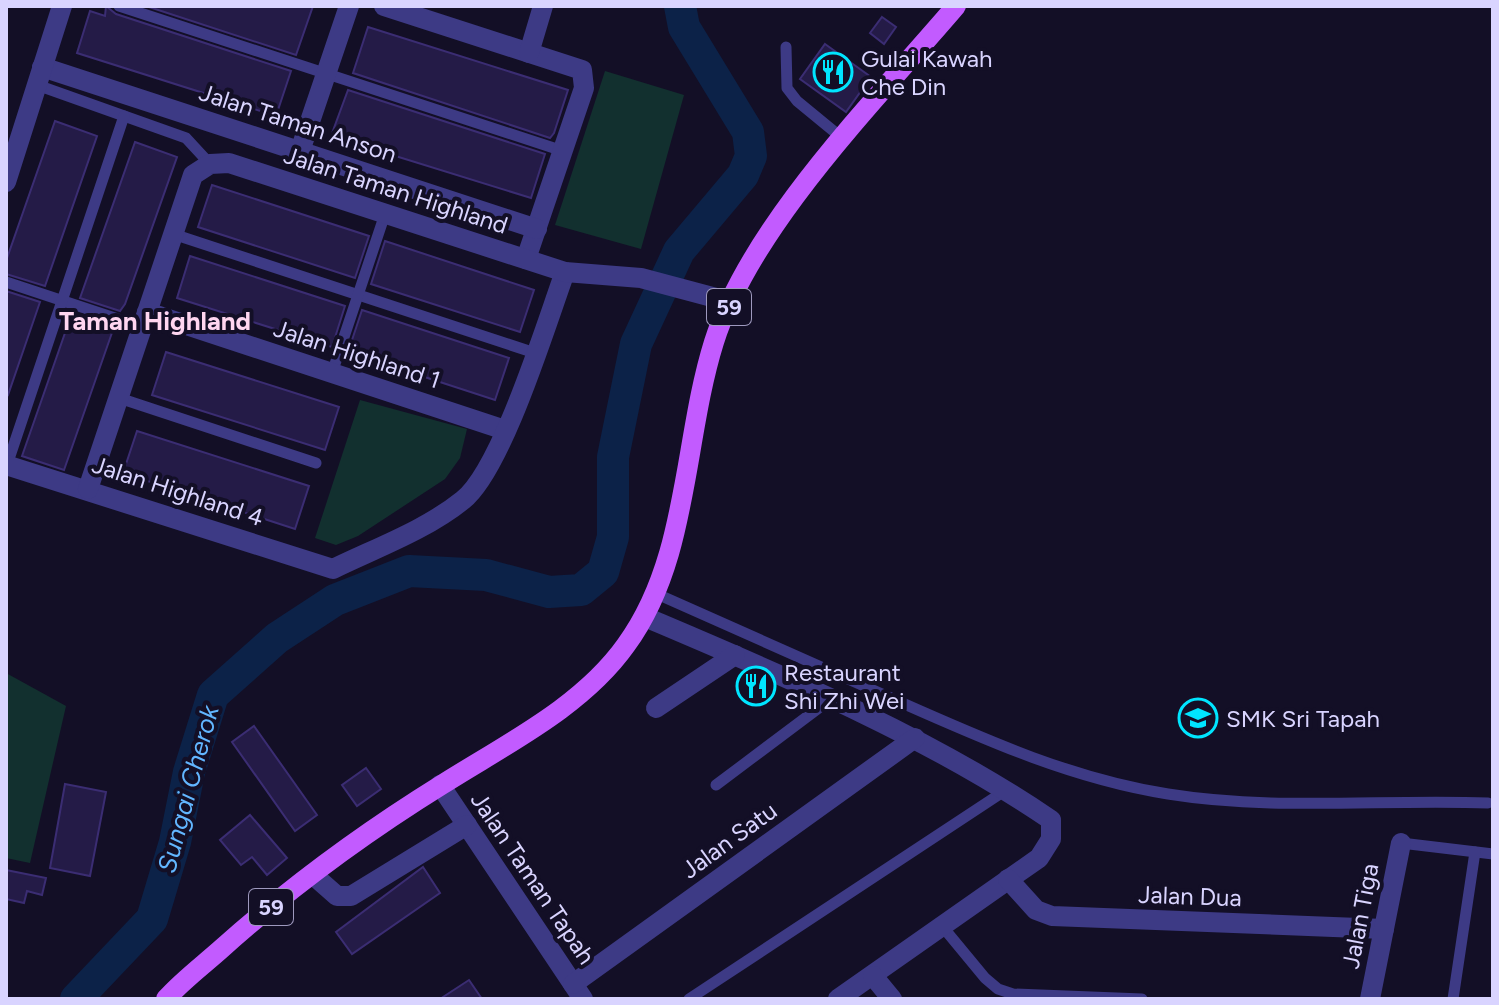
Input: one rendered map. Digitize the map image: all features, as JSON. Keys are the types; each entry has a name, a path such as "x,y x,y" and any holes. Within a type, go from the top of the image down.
{"main road":[{"name":"59","path":"166,999 312,874 585,690 626,647 657,594 676,523 703,387 715,341 731,302 760,246 842,138 956,6"}],"street":[{"path":"6,182 62,6"},
{"path":"300,151 349,6"},
{"path":"384,6 582,70 584,88 526,259"},
{"path":"529,53 543,6"},
{"name":"Jalan Taman Anson","path":"40,76 300,151 537,229"},
{"name":"Jalan Taman Highland","path":"210,164 229,163 565,272 641,278 731,302"},
{"path":"88,489 193,175 210,164"},
{"path":"505,430 565,272"},
{"name":"Jalan Highland 1","path":"144,320 332,373 505,430"},
{"name":"Jalan Highland 4","path":"7,465 333,569 434,519 465,498 489,467 505,430"},
{"path":"645,617 832,698 915,738 1007,790 1051,820 1051,839 1039,858 838,999"},
{"path":"656,708 735,655"},
{"name":"Jalan Satu","path":"578,992 915,738"},
{"name":"Jalan Taman Tapah","path":"440,785 578,992"},
{"path":"312,874 337,896 351,896 467,825"},
{"name":"Jalan Tiga","path":"1370,999 1401,843"},
{"name":"Jalan Dua","path":"1008,879 1036,910 1052,916 1384,929"},
{"path":"873,976 892,999"}],"lane":[{"path":"119,6 563,151"},
{"path":"786,47 787,88 797,101 842,138"},
{"path":"40,76 124,116 186,138 210,164"},
{"path":"7,465 124,116"},
{"path":"332,373 385,214"},
{"path":"173,234 535,353"},
{"path":"6,282 62,301 144,320"},
{"path":"119,398 316,463"},
{"path":"657,594 1029,759 1101,781 1168,794 1246,803 1396,800 1488,803"},
{"path":"716,785 832,698"},
{"path":"689,999 1007,790"},
{"path":"1401,843 1493,854"},
{"path":"1453,999 1475,852"},
{"path":"942,926 998,989 1013,994 1142,999"}],"green space":[{"path":"605,71 684,95 641,249 555,225"},
{"path":"360,400 467,429 460,458 445,479 358,536 336,545 315,538"},
{"path":"6,673 66,706 30,863 6,858"}],"building":[{"path":"106,6 116,14 291,71 276,116 77,53 90,11 105,16"},
{"path":"146,6 313,6 296,55"},
{"path":"882,17 896,27 884,44 870,33"},
{"path":"368,27 568,90 554,133 550,138 353,73"},
{"path":"825,44 871,77 846,112 800,79"},
{"path":"348,90 545,154 531,198 331,136"},
{"path":"55,121 97,136 45,286 6,274 6,261"},
{"path":"135,142 177,157 120,311 80,298"},
{"path":"212,185 369,236 355,278 198,227"},
{"path":"385,241 534,290 520,332 371,284"},
{"path":"190,256 345,306 332,347 177,298"},
{"path":"6,291 40,302 8,395 6,394"},
{"path":"362,310 509,358 495,400 348,352"},
{"path":"72,313 114,327 64,470 22,456"},
{"path":"166,352 339,407 325,450 152,395"},
{"path":"137,431 309,486 295,529 123,473"},
{"path":"254,726 317,815 295,831 232,742"},
{"path":"366,768 381,789 357,806 342,785"},
{"path":"65,784 106,792 90,876 50,868"},
{"path":"250,815 287,858 267,875 252,857 241,865 220,840"},
{"path":"423,867 440,893 352,954 336,932"},
{"path":"6,870 46,878 42,895 27,891 24,903 6,899"},
{"path":"469,980 482,999 440,999"}],"waterway":[{"name":"Sungai Cherok","path":"76,999 152,919 175,842 189,772 213,695 277,638 335,600 409,571 486,575 549,592 581,590 603,572 613,537 613,457 636,344 679,251 743,175 751,156 748,132 684,27 680,6"}],"place":[{"name":"Gulai Kawah Che Din","path":"833,72"},
{"name":"Restaurant Shi Zhi Wei","path":"756,686"},
{"name":"SMK Sri Tapah","path":"1198,718"}],"district":[{"name":"Taman Highland","path":"155,321"}]}
